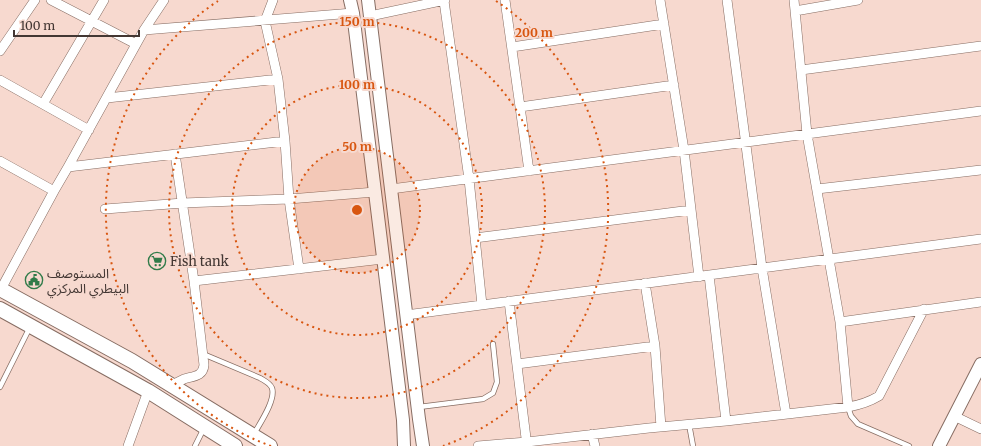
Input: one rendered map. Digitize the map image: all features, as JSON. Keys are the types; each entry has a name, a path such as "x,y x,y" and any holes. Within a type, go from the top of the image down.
{"main road":[{"path":"350,0 353,13 403,420 404,446"},
{"path":"368,0 423,446"},
{"path":"379,229 396,228"},
{"path":"0,289 132,361 270,446"},
{"path":"0,309 148,391 231,444 237,426"},
{"path":"939,446 980,369"},
{"path":"403,420 418,413"}],"street":[{"path":"0,51 35,0"},
{"path":"52,0 136,44"},
{"path":"43,104 104,0"},
{"path":"0,289 136,44 164,0"},
{"path":"273,0 265,21 278,79 285,141 289,199 299,269"},
{"path":"370,16 444,0 469,179 482,305"},
{"path":"505,0 529,171"},
{"path":"660,0 684,150 699,276"},
{"path":"727,0 762,268 786,414"},
{"path":"794,0 807,134 840,322 848,407"},
{"path":"795,10 858,0"},
{"path":"144,30 353,13"},
{"path":"512,47 664,24"},
{"path":"801,70 981,46"},
{"path":"106,98 278,79"},
{"path":"0,80 89,130"},
{"path":"520,107 674,85"},
{"path":"391,189 981,111"},
{"path":"68,167 285,141"},
{"path":"172,385 186,378 197,376 204,368 194,281 175,154"},
{"path":"0,161 54,191"},
{"path":"817,189 981,170"},
{"path":"105,209 183,203 289,199 375,192"},
{"path":"475,238 691,210"},
{"path":"406,315 828,260 981,238"},
{"path":"194,281 383,259"},
{"path":"709,275 726,421"},
{"path":"645,283 654,346 661,427"},
{"path":"509,301 527,444"},
{"path":"840,322 981,302"},
{"path":"478,446 527,444 592,434 848,407 870,402 879,396 924,309"},
{"path":"517,364 654,346"},
{"path":"128,446 148,391"},
{"path":"954,416 981,429"},
{"path":"592,434 595,446"}],"lane":[{"path":"0,386 30,326"},
{"path":"418,413 483,400 493,393 497,382 493,344"},
{"path":"203,354 260,378 272,387 273,395 271,401 253,435"},
{"path":"848,407 851,416 858,424 910,446"},
{"path":"689,424 693,446"},
{"path":"195,446 204,427"}],"place":[{"name":"Fish tank","path":"157,261"},
{"name":"المستوصف البيطري المركزي","path":"34,280"}]}
